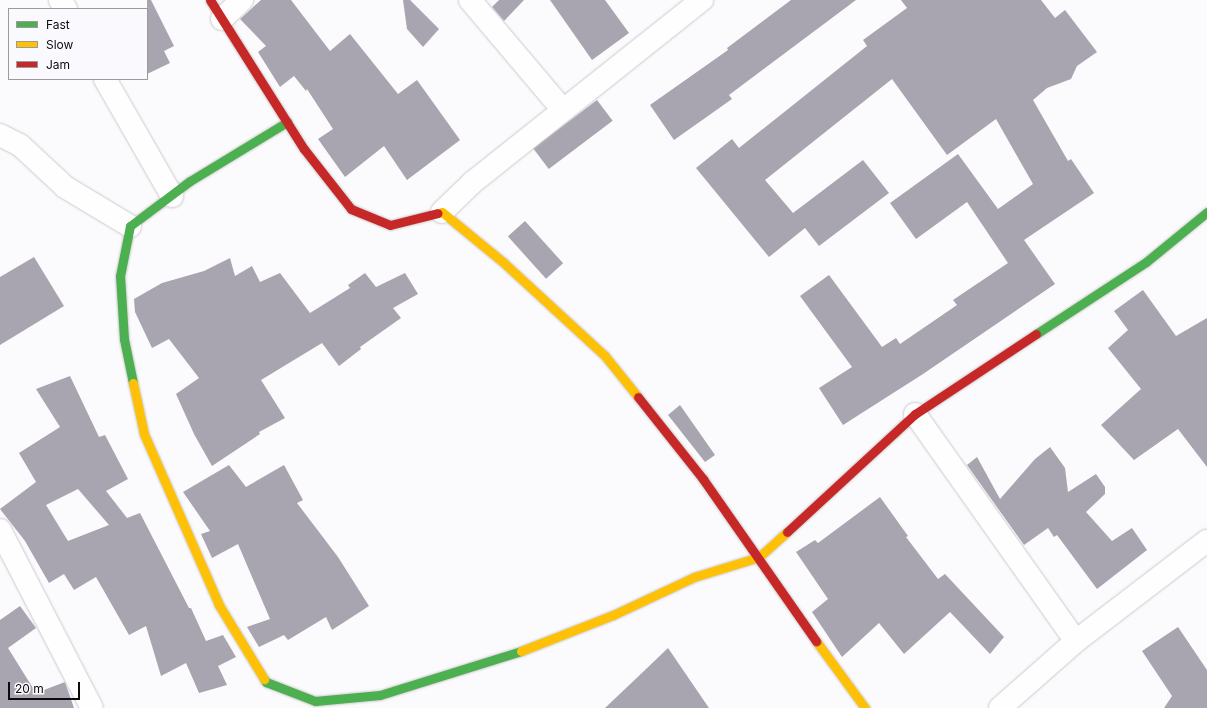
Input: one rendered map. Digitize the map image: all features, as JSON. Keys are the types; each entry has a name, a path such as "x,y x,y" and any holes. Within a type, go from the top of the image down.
{"street":[{"path":"210,0 304,149 351,209 390,225 442,212 473,182 702,0"},
{"path":"222,19 242,0"},
{"path":"470,0 563,110"},
{"path":"106,80 172,196"},
{"path":"287,122 190,181 130,226 120,276 120,284 124,339 144,434 219,605 266,682 314,701 380,695 538,646 613,615 694,577 759,557 915,414 1146,262 1207,212"},
{"path":"0,135 20,145 65,187 130,226"},
{"path":"442,212 504,263 605,356 703,479 759,557 838,673 865,708"},
{"path":"915,414 1076,641"},
{"path":"0,530 92,708"},
{"path":"1000,708 1076,641 1207,541"}],"building":[{"path":"147,0 151,0 174,46 164,51 170,63 148,74 148,8"},
{"path":"261,0 291,0 330,51 350,34 398,94 417,80 460,140 407,180 384,146 345,177 318,139 333,129 307,89 306,91 294,76 280,87 258,52 266,46 240,19"},
{"path":"403,0 410,0 439,29 423,47 407,29"},
{"path":"499,0 524,0 504,21 492,7"},
{"path":"550,0 605,0 629,33 592,60"},
{"path":"791,0 856,0 729,95 732,99 674,140 650,105 728,50 727,48"},
{"path":"901,0 1041,0 1055,18 1065,10 1097,52 1077,66 1071,79 1047,88 1033,100 1068,161 1071,159 1094,193 1024,240 1055,284 923,374 843,425 819,388 852,367 800,296 829,275 882,347 896,338 900,344 957,305 953,300 1008,263 967,202 916,239 890,203 958,154 998,209 1033,184 996,119 947,155 892,79 765,180 793,213 863,160 889,193 819,246 805,228 769,257 696,168 732,139 739,148 867,46 863,40 907,8"},
{"path":"597,100 613,121 549,169 533,148"},
{"path":"525,221 563,263 546,279 508,236"},
{"path":"34,257 64,306 0,345 0,277"},
{"path":"230,258 235,276 252,266 260,282 280,273 310,313 350,288 348,285 365,273 376,287 405,273 418,294 393,308 401,318 360,347 361,349 339,366 322,343 261,380 285,418 259,432 260,434 212,466 194,434 176,394 199,378 169,339 152,348 135,312 134,299 162,283 204,271"},
{"path":"1143,290 1176,336 1207,318 1207,467 1178,429 1134,460 1101,425 1141,389 1108,348 1128,330 1114,311"},
{"path":"70,376 99,437 105,435 128,479 106,491 127,518 140,513 189,608 191,608 206,641 223,635 236,657 218,666 227,685 199,693 186,663 161,676 146,626 129,635 96,577 74,590 64,574 49,583 25,541 0,509 36,482 19,453 60,427 36,389","holes":["78,489 109,525 68,541 46,505"]},
{"path":"680,405 715,455 705,462 668,415"},
{"path":"1050,447 1065,468 1068,492 1096,474 1105,487 1105,494 1086,512 1112,541 1132,528 1147,550 1097,589 1057,535 1054,537 1048,528 1024,545 967,465 977,457 1000,499 1035,459"},
{"path":"229,465 246,487 284,465 303,500 297,503 338,557 369,606 332,630 326,617 288,640 284,635 259,647 247,627 270,619 238,544 212,558 201,534 210,531 183,492"},
{"path":"880,497 908,536 906,537 938,579 945,574 1004,637 990,654 950,612 904,654 879,623 842,657 812,612 828,599 796,552 815,540 818,543"},
{"path":"20,606 36,628 8,648 36,693 65,682 74,708 0,708 0,620"},
{"path":"1178,627 1207,670 1207,708 1164,708 1172,696 1142,651"},
{"path":"668,648 709,708 605,708 644,671"}],"traffic: fast":[{"path":"133,383 124,339 120,276 130,226 190,181 287,122"},
{"path":"1036,334 1146,262 1207,212"},
{"path":"264,679 266,682 315,701 380,695 521,651"}],"traffic: slow":[{"path":"438,213 442,212 504,263 605,356 638,397"},
{"path":"133,383 144,434 219,605 264,679"},
{"path":"521,651 613,615 694,577 759,557 787,532"},
{"path":"816,641 865,708"}],"traffic: jam":[{"path":"210,0 304,149 351,209 390,225 438,213"},
{"path":"787,532 915,414 1036,334"},
{"path":"638,397 703,479 816,641"}]}
